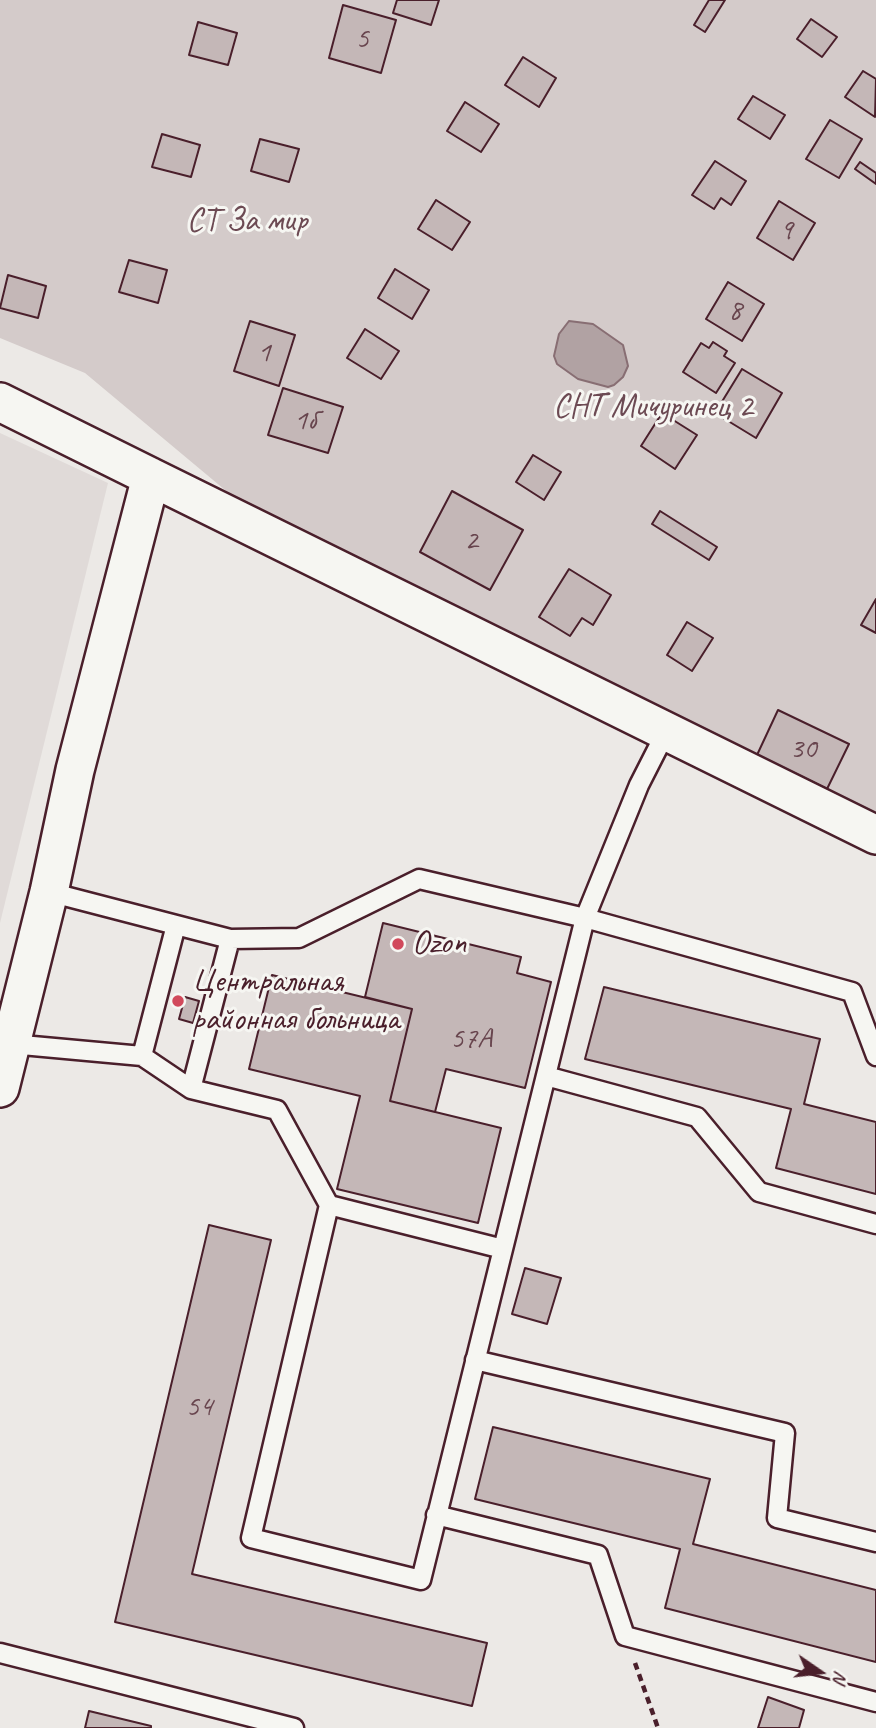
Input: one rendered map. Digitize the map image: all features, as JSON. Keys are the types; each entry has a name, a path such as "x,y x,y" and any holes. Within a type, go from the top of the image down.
{"street":[{"path":"0,402 876,835"},
{"path":"0,1088 49,892 75,770 151,477"}],"lane":[{"path":"11,1045 142,1056 191,1089 276,1110 329,1205 251,1538 421,1580 585,918 639,785 666,732"},
{"path":"49,892 230,939 299,937 419,878 585,918 852,992 876,1056"},
{"path":"142,1056 176,925"},
{"path":"191,1089 230,939"},
{"path":"546,1076 697,1117 759,1192 876,1224"},
{"path":"329,1205 503,1249"},
{"path":"475,1360 785,1433 777,1518 876,1542"},
{"path":"436,1515 598,1555 625,1636 876,1702"},
{"path":"0,1653 294,1728"}],"path":[{"path":"625,1636 657,1728"}],"shaded area":[{"path":"569,321 593,324 623,345 628,366 623,377 614,385 608,387 578,379 557,364 554,356 559,334"},
{"path":"0,433 108,483 0,923"}],"green space":[{"path":"0,0 876,0 876,827 304,556 85,373 0,338"}],"building":[{"path":"397,0 439,0 431,25 393,13"},
{"path":"709,0 725,0 705,32 694,25"},
{"path":"343,5 396,20 381,73 329,58"},
{"path":"811,19 837,37 822,57 797,39"},
{"path":"198,22 237,33 228,65 189,55"},
{"path":"523,57 556,78 539,107 505,85"},
{"path":"863,71 876,79 875,117 845,97"},
{"path":"753,96 785,115 770,139 738,119"},
{"path":"465,102 499,124 481,152 447,131"},
{"path":"830,120 862,139 839,178 806,159"},
{"path":"162,134 200,145 191,177 152,167"},
{"path":"260,139 299,149 289,182 251,171"},
{"path":"715,161 746,181 731,205 721,198 714,209 692,195"},
{"path":"860,162 876,173 876,184 855,169"},
{"path":"436,200 470,222 452,250 418,229"},
{"path":"779,201 815,223 793,260 757,238"},
{"path":"129,260 167,270 158,303 119,292"},
{"path":"395,269 429,290 412,319 378,298"},
{"path":"8,275 46,286 38,318 0,308"},
{"path":"728,282 764,304 742,341 706,319"},
{"path":"250,321 295,335 279,386 234,371"},
{"path":"365,329 399,351 381,379 347,358"},
{"path":"713,342 727,351 724,356 735,363 716,393 683,372 701,343 709,348"},
{"path":"742,369 782,393 756,438 715,413"},
{"path":"283,388 343,407 328,453 268,435"},
{"path":"662,413 697,435 675,469 641,446"},
{"path":"533,455 561,472 544,500 516,482"},
{"path":"452,491 523,530 490,590 420,552"},
{"path":"660,511 717,547 709,560 652,524"},
{"path":"569,569 611,595 593,625 582,618 570,636 539,617"},
{"path":"876,599 876,633 861,625"},
{"path":"687,622 713,638 692,671 667,655"},
{"path":"778,710 849,744 827,789 757,755"},
{"path":"383,923 521,957 517,973 551,982 525,1088 446,1069 435,1112 390,1101 412,1009 365,997"},
{"path":"272,975 412,1009 390,1101 501,1128 478,1223 337,1189 360,1096 249,1069"},
{"path":"604,987 820,1039 804,1104 876,1122 876,1194 776,1168 791,1109 585,1059"},
{"path":"185,997 199,1001 193,1023 179,1019"},
{"path":"209,1225 271,1240 192,1574 487,1643 472,1706 115,1622"},
{"path":"525,1268 561,1278 547,1324 512,1314"},
{"path":"493,1427 710,1479 693,1544 876,1590 876,1662 665,1608 680,1549 475,1499"},
{"path":"768,1697 804,1710 799,1728 758,1728"},
{"path":"89,1711 151,1726 151,1728 85,1728"}],"place":[{"name":"Ozon","path":"398,944"},
{"name":"Центральная районная больница","path":"178,1001"}],"park label":[{"name":"СТ За мир","path":"247,221"},
{"name":"СНТ Мичуринец 2","path":"653,407"}]}
